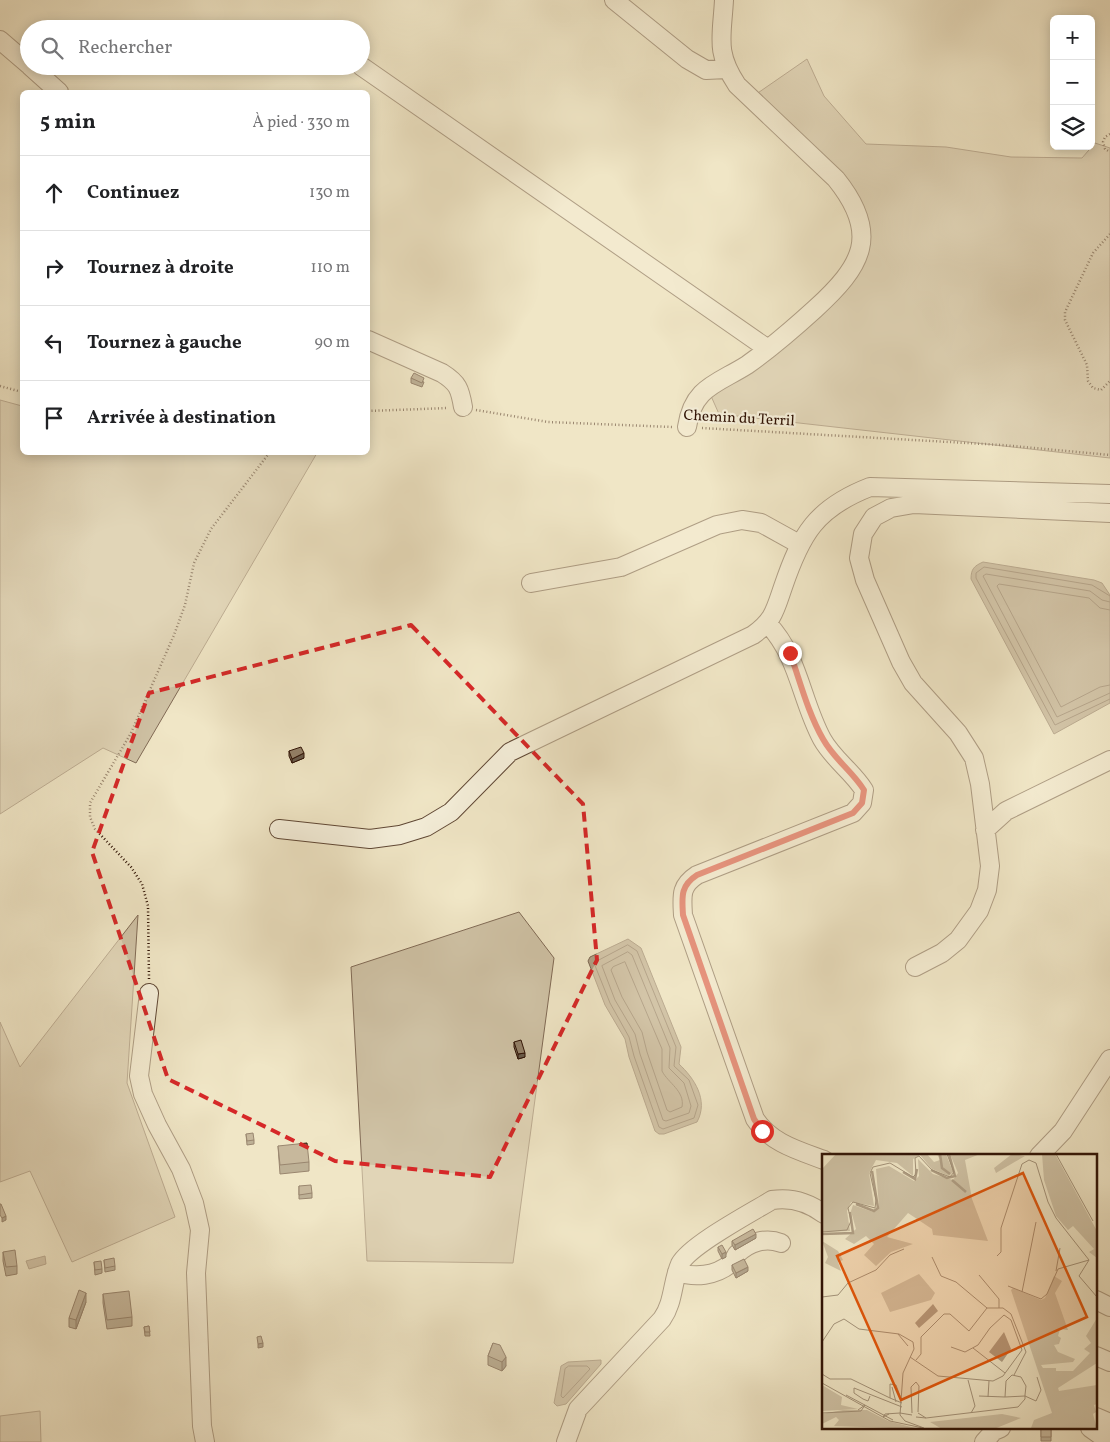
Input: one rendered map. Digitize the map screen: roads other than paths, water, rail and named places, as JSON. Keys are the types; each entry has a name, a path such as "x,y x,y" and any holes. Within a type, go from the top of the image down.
{"lane":[{"path":"614,0 687,59 706,70 726,69"},
{"path":"687,427 689,412 696,399 705,389 786,336 841,285 855,266 860,250 861,231 858,214 848,194 836,179 737,85 726,69 720,38 724,0"},
{"path":"0,40 20,58"},
{"path":"370,72 768,349"},
{"path":"39,75 57,90"},
{"path":"370,341 450,378 461,390 463,407"},
{"path":"279,829 370,839 400,835 426,827 451,812 510,752 753,635 768,624 776,609 799,544 817,518 845,497 870,487 1110,494"},
{"path":"915,967 942,953 953,944 979,911 988,890 990,866 974,758 958,733 913,682 901,662 865,580 859,558 864,534 874,517 891,508 914,504 1110,513"},
{"path":"531,583 620,566 717,525 742,520 761,523 799,544"},
{"path":"768,624 790,653 822,739 838,762 858,780 864,790 862,803 853,813 697,875 687,882 682,897 683,915 754,1119 762,1131 774,1140 822,1159"},
{"path":"985,830 1006,811 1110,760"},
{"path":"149,993 139,1076 143,1094 181,1170 194,1203 200,1230 196,1273 202,1426 205,1442"},
{"path":"1041,1154 1063,1131 1110,1059"},
{"path":"566,1442 578,1408 662,1319 669,1309 678,1272 689,1253 772,1200 786,1198 804,1202 822,1213"},
{"path":"678,1272 687,1275 704,1276 730,1264 739,1252 760,1240 766,1239 780,1243"},
{"path":"1098,1301 1110,1307"},
{"path":"1098,1357 1110,1362"},
{"path":"984,1442 996,1430"},
{"path":"1087,1430 1110,1442"}],"water":[{"path":"983,562 1094,580 1102,583 1110,595 1110,703 1054,734 971,579 974,568"},
{"path":"628,939 641,948 681,1047 679,1064 690,1076 701,1098 700,1114 697,1122 664,1134 659,1134 655,1131 629,1057 625,1039 605,1005 588,961 590,957"},
{"path":"45,1256 46,1264 29,1269 26,1261"},
{"path":"601,1360 601,1364 566,1404 557,1406 554,1403 561,1366 568,1362"}]}
